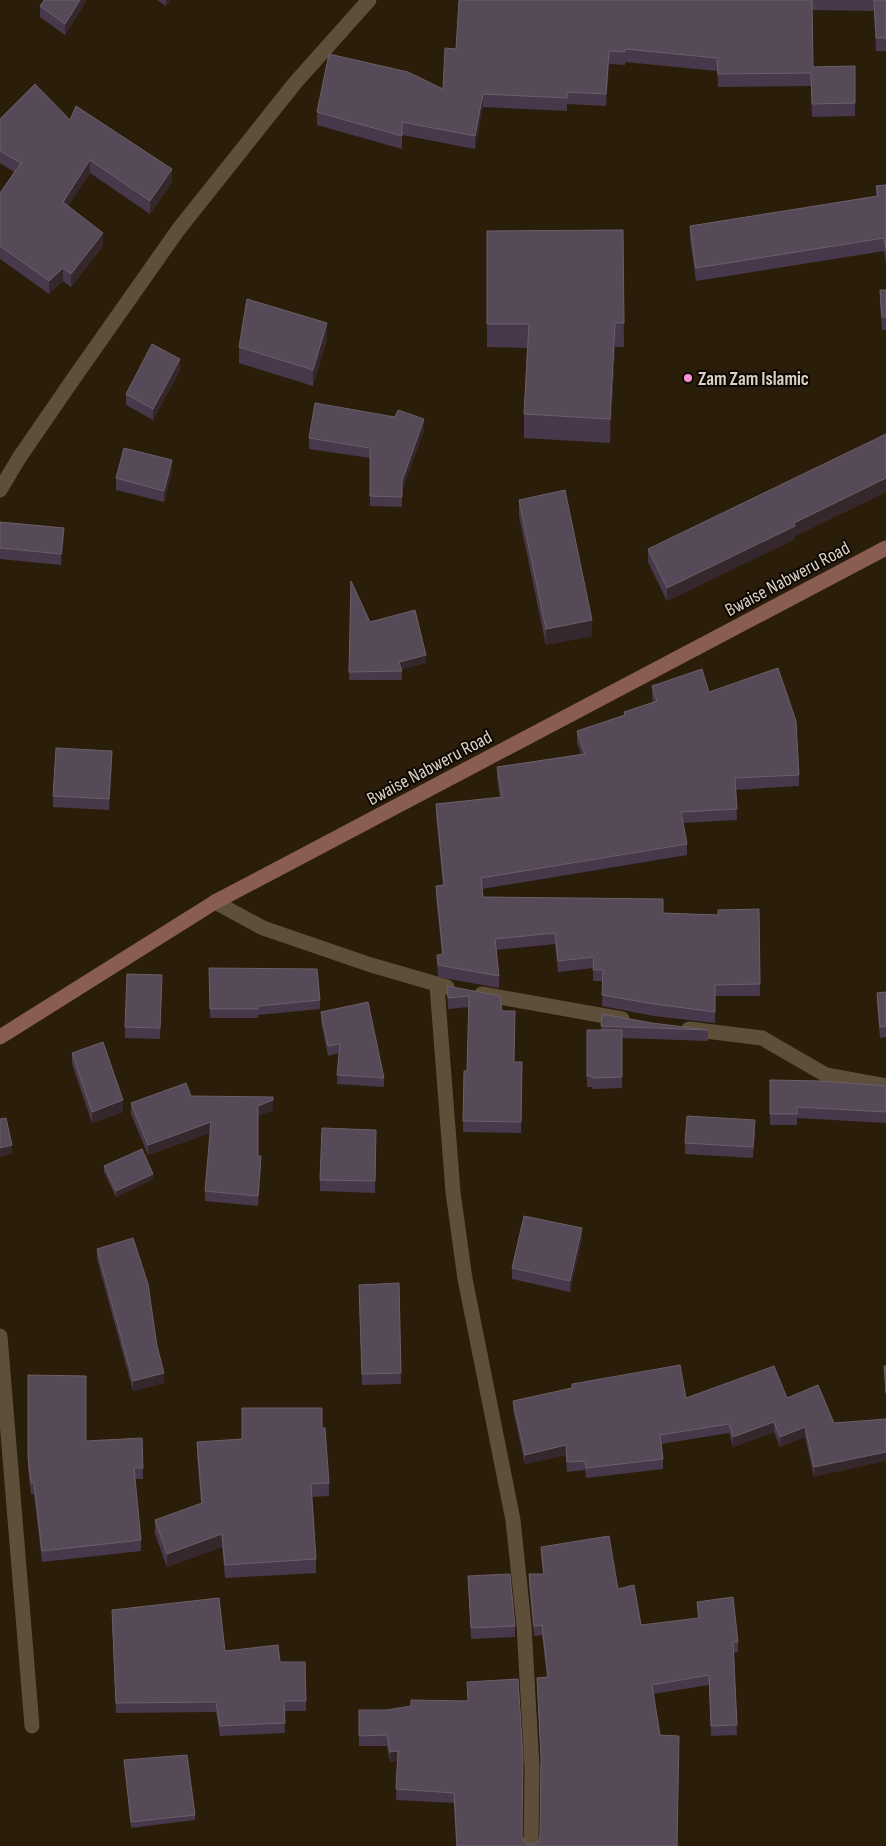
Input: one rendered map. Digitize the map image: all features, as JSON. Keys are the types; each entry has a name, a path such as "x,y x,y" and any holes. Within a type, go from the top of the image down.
{"main road":[{"name":"Bwaise Nabweru Road","path":"0,1038 215,902 886,548"}],"street":[{"path":"0,490 19,458 68,386 178,230 295,83 370,0"},
{"path":"215,902 263,928 437,986 633,1022"},
{"path":"437,986 453,1192 464,1279 513,1520 524,1625 532,1757 531,1846"},
{"path":"673,1028 762,1038 826,1074 886,1086"},
{"path":"0,1336 32,1726"}],"building":[{"path":"44,0 80,0 65,24 40,6"},
{"path":"459,0 812,0 813,67 855,66 855,103 812,104 811,73 718,74 717,58 625,49 625,52 609,51 606,94 567,92 567,98 483,94 475,136 402,122 402,136 317,112 329,54 408,72 443,89 445,48 456,49"},
{"path":"874,0 886,0 886,38 876,38"},
{"path":"35,84 70,120 76,106 172,169 150,201 90,160 63,202 103,233 71,274 63,268 49,281 0,246 0,193 21,163 0,151 0,119"},
{"path":"886,185 886,250 884,238 696,268 690,226 878,196 876,186"},
{"path":"623,230 624,323 615,323 610,419 524,414 529,324 487,324 487,231"},
{"path":"880,290 886,290 886,317 882,317"},
{"path":"247,299 327,323 313,370 239,347"},
{"path":"152,344 180,359 153,409 126,394"},
{"path":"315,403 395,417 398,410 424,419 402,481 402,497 370,496 370,448 309,438"},
{"path":"886,434 886,478 794,523 795,526 667,588 648,549"},
{"path":"124,448 172,460 164,491 116,478"},
{"path":"565,490 592,620 546,629 519,500"},
{"path":"0,522 64,528 61,554 0,548"},
{"path":"351,581 370,622 415,610 426,655 399,662 402,671 349,672"},
{"path":"778,668 796,721 799,775 735,778 737,809 681,812 687,844 481,878 483,897 663,899 663,913 718,915 718,910 759,909 760,984 715,985 715,1012 602,995 603,970 593,970 594,957 558,961 555,933 495,939 499,976 438,965 437,955 443,954 436,886 444,885 436,804 502,797 497,767 585,754 577,731 625,715 624,712 657,701 652,686 702,669 709,692"},
{"path":"56,748 112,751 109,799 53,796"},
{"path":"209,968 317,969 320,1000 258,1006 258,1009 210,1009"},
{"path":"127,974 162,975 160,1028 125,1027"},
{"path":"447,986 500,996 502,1011 515,1011 514,1062 522,1062 521,1122 463,1121 464,1071 467,1071 469,996 448,998"},
{"path":"886,992 886,1026 880,1027 877,993"},
{"path":"368,1002 384,1078 337,1075 340,1044 328,1046 321,1012"},
{"path":"602,1014 652,1023 708,1030 601,1026"},
{"path":"587,1030 622,1030 622,1077 592,1078 592,1076 587,1076"},
{"path":"103,1042 123,1100 92,1112 72,1053"},
{"path":"770,1080 821,1081 886,1086 886,1112 797,1107 797,1114 770,1114"},
{"path":"186,1083 191,1096 273,1097 273,1100 258,1106 258,1156 261,1156 258,1196 205,1191 211,1122 148,1145 131,1103"},
{"path":"687,1116 755,1120 753,1147 685,1143"},
{"path":"6,1118 12,1145 0,1148 0,1119"},
{"path":"322,1128 376,1130 375,1181 320,1180"},
{"path":"142,1149 153,1174 116,1191 104,1166"},
{"path":"524,1216 582,1228 570,1281 512,1268"},
{"path":"133,1238 148,1284 157,1346 164,1373 133,1381 97,1249"},
{"path":"399,1283 401,1373 362,1374 359,1285"},
{"path":"680,1365 686,1398 774,1366 787,1398 818,1385 834,1423 886,1419 886,1452 814,1467 805,1427 780,1437 774,1422 733,1437 729,1424 660,1435 663,1459 586,1468 585,1461 567,1462 566,1445 525,1455 513,1401 572,1388 572,1384"},
{"path":"884,1366 886,1366 886,1393"},
{"path":"28,1375 86,1376 86,1441 142,1438 143,1468 134,1468 141,1540 42,1551 34,1483 31,1483 28,1457"},
{"path":"242,1408 322,1408 322,1428 325,1428 329,1483 311,1484 316,1559 225,1565 222,1534 167,1554 155,1520 202,1503 197,1442 242,1439"},
{"path":"609,1536 618,1589 634,1585 641,1625 699,1618 697,1602 733,1597 738,1642 733,1642 737,1725 711,1726 709,1675 652,1685 660,1735 679,1736 677,1846 457,1846 454,1793 396,1789 398,1751 390,1752 387,1735 359,1736 359,1710 387,1710 411,1706 411,1700 468,1701 467,1682 518,1679 523,1757 522,1836 526,1844 535,1844 539,1841 540,1836 541,1757 537,1678 548,1677 542,1625 534,1626 529,1574 544,1574 541,1547"},
{"path":"510,1574 515,1626 471,1628 468,1576"},
{"path":"219,1598 225,1651 278,1645 280,1662 305,1662 306,1701 284,1701 285,1723 220,1726 216,1702 116,1703 112,1610"},
{"path":"187,1755 195,1815 131,1822 124,1760"}],"place":[{"name":"Zam Zam Islamic","path":"688,378"}]}
